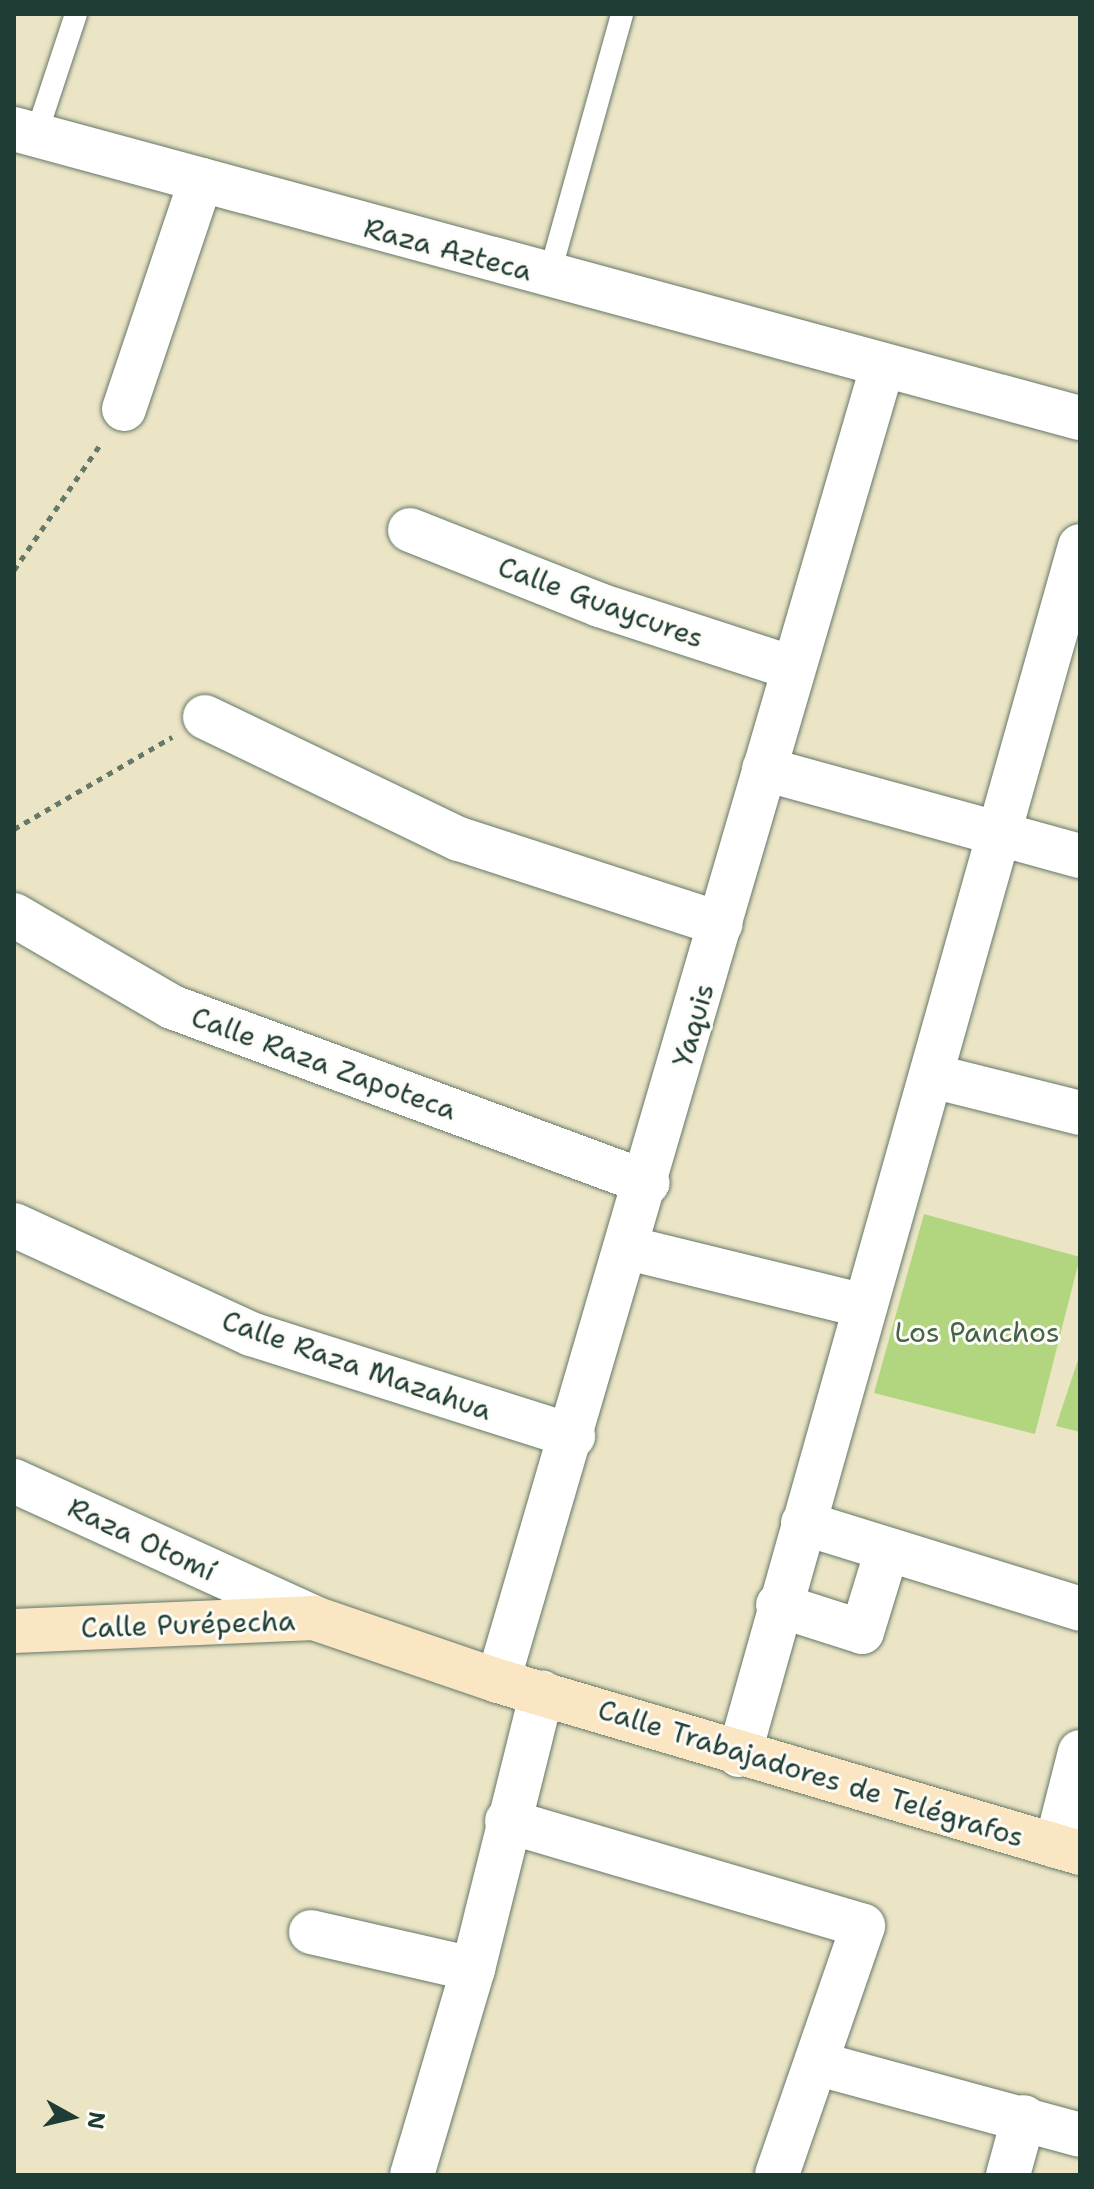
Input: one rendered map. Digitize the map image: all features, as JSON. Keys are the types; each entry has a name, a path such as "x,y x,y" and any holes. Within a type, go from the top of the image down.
{"street":[{"name":"Raza Azteca","path":"25,132 882,368 1080,418"},
{"path":"124,409 201,180"},
{"name":"Yaquis","path":"498,1681 648,1183 764,769 882,368"},
{"name":"Calle Guaycures","path":"410,530 599,605 793,668"},
{"path":"739,1755 778,1605 932,1076 997,832 1069,625 1080,546"},
{"path":"205,717 459,839 721,924"},
{"path":"764,769 1080,856"},
{"name":"Calle Raza Zapoteca","path":"14,915 172,1007 648,1183"},
{"path":"932,1076 1080,1113"},
{"name":"Calle Raza Mazahua","path":"14,1225 251,1334 573,1436"},
{"path":"628,1248 864,1306"},
{"name":"Raza Otomí","path":"14,1481 314,1618"},
{"path":"803,1523 1080,1609"},
{"path":"778,1605 862,1632 887,1550"},
{"name":"Calle Purépecha","path":"14,1631 314,1618 498,1681 542,1692"},
{"path":"412,2175 473,1969 507,1821 542,1692"},
{"name":"Calle Trabajadores de Telégrafos","path":"542,1692 739,1755 1068,1849"},
{"path":"1068,1849 1080,1752"},
{"path":"507,1821 863,1926 819,2064 777,2175"},
{"path":"311,1932 473,1969"},
{"path":"819,2064 1024,2117 1080,2135"},
{"path":"1008,2175 1024,2117"}],"lane":[{"path":"25,132 76,14"},
{"path":"549,276 622,14"}],"path":[{"path":"14,570 124,409"},
{"path":"14,829 205,717"}],"green space":[{"name":"Los Panchos","path":"924,1214 1080,1257 1035,1434 874,1393"},
{"path":"1080,1354 1080,1432 1056,1426"}]}
